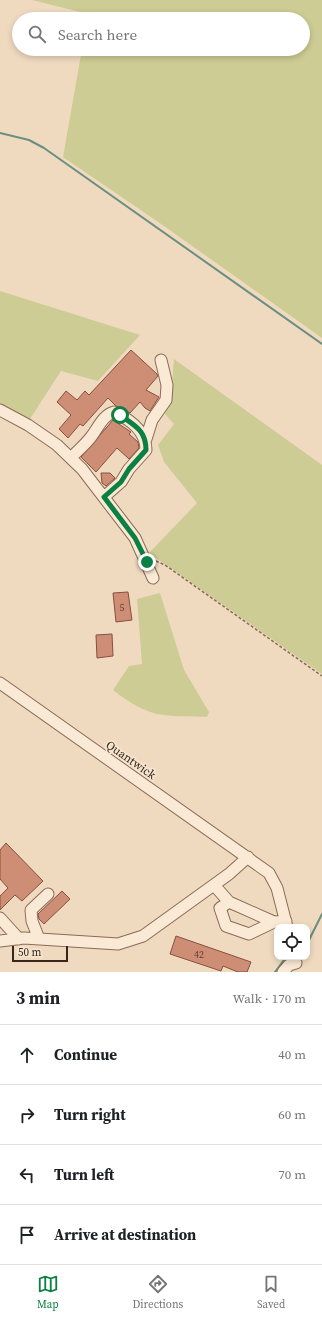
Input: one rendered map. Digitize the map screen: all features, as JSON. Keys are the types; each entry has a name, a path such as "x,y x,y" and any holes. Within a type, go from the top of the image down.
{"street":[{"path":"104,497 121,482 129,469 146,450 146,439 152,420 166,400 167,385 161,360"},
{"path":"0,410 57,445 71,458 104,497 135,538 153,578"},
{"path":"71,458 92,436 95,429 109,413 114,412 141,431 146,439"},
{"name":"Quantwick","path":"0,684 248,857 268,873 273,879 282,903 287,924"},
{"path":"0,941 39,939 118,944 131,941 143,936 214,885 248,857"},
{"path":"214,885 229,902 274,922 287,924"},
{"path":"39,939 32,921 31,910 48,894"},
{"path":"229,902 220,908 226,926 249,934 274,922"},
{"path":"0,918 20,939"},
{"path":"283,972 289,965 296,964"}],"path":[{"path":"147,562 151,560 165,565 322,676"}],"shaded area":[{"path":"32,0 322,0 322,338 164,226 63,157 81,56 310,56 310,12 80,12"},
{"path":"0,291 140,335 98,381 61,371 28,422 0,405"},
{"path":"174,359 322,465 322,674 149,553 197,503 164,462 158,445 174,424 165,414 171,394"},
{"path":"160,593 184,670 209,712 207,717 156,714 136,706 113,690 129,666 142,664 137,599"}],"building":[{"path":"131,350 158,376 146,390 159,397 150,411 140,402 130,413 116,406 108,398 83,426 80,424 68,438 59,429 71,415 57,402 66,391 77,400 85,391 89,395"},
{"path":"113,420 131,432 129,434 138,442 139,448 129,459 117,448 96,472 81,457"},
{"path":"101,473 110,473 115,478 106,486 102,483"},
{"path":"128,592 132,620 116,622 113,593"},
{"path":"112,634 113,656 97,658 96,635"},
{"path":"6,843 43,881 22,901 15,895 0,910 0,896 8,888 0,879 0,850"},
{"path":"62,891 70,899 44,924 39,919 38,914"},
{"path":"176,936 251,962 247,972 238,972 223,966 221,971 170,954"}],"waterway":[{"path":"0,133 29,140 44,148 322,344"},
{"path":"310,938 322,914"},
{"path":"275,972 284,960"}],"route":[{"path":"120,415 141,431 146,439 146,450 129,469 121,482 104,497 135,538 147,562"}]}
